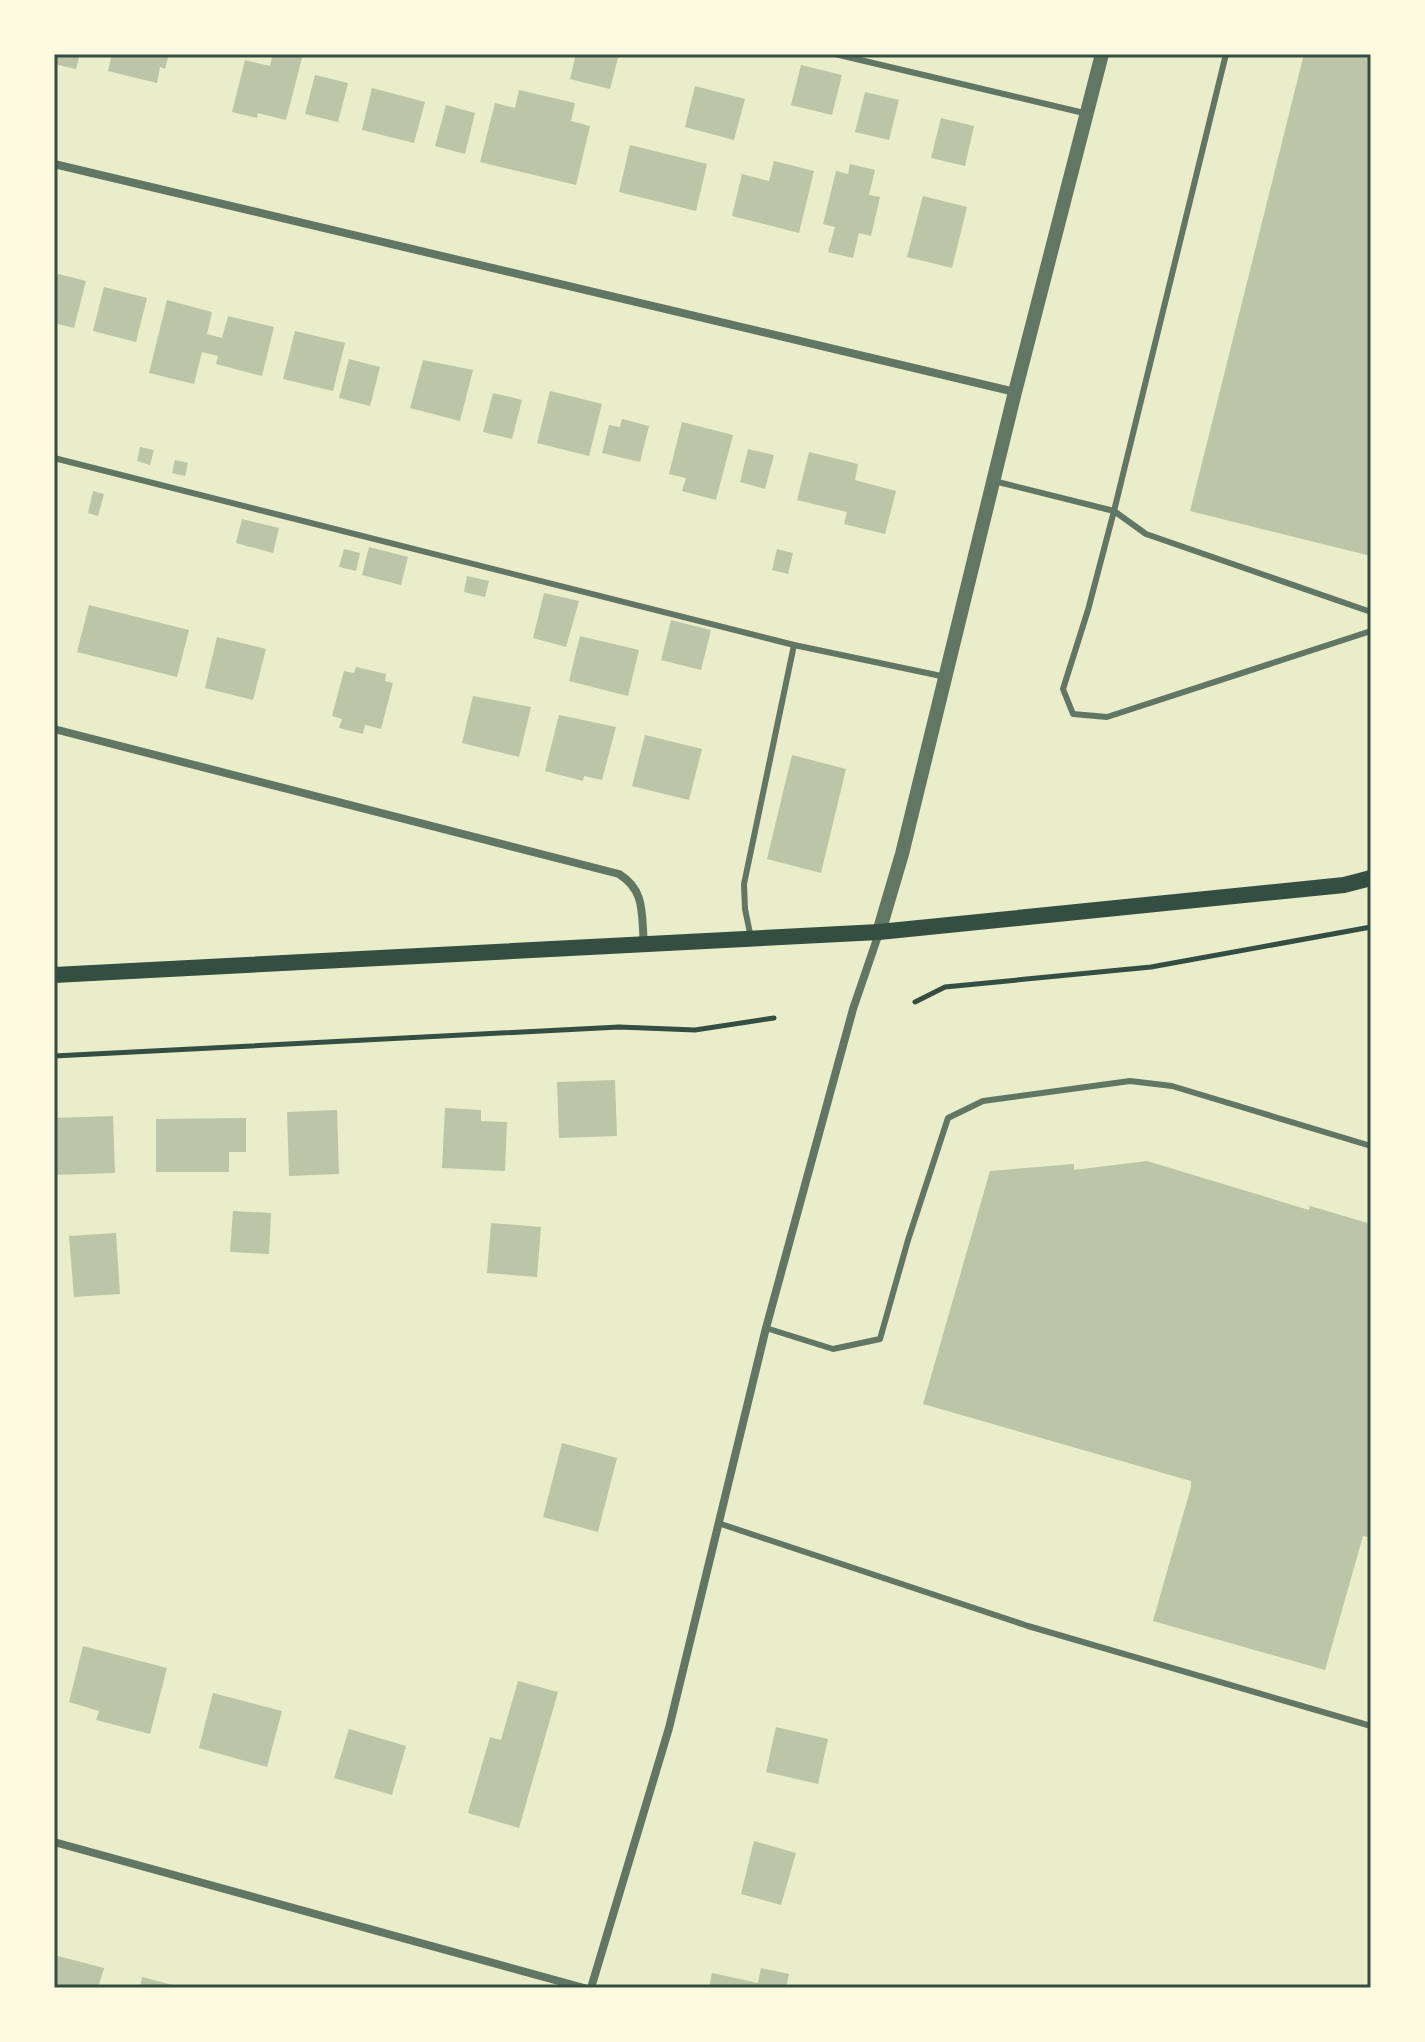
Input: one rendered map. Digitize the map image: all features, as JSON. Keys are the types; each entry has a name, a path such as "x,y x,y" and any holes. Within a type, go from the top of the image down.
{"main road":[{"path":"54,975 879,932 1344,885 1371,878"}],"street":[{"path":"591,1988 669,1728 721,1524 766,1328 853,1009 902,854 1015,392 1102,54"},
{"path":"54,164 1015,392"},
{"path":"54,729 619,874 639,894 644,943"},
{"path":"54,1842 584,1988"}],"lane":[{"path":"835,54 1087,113"},
{"path":"1226,54 1114,511 1063,689 1073,714 1107,717 1371,631"},
{"path":"54,458 794,645 946,677"},
{"path":"993,481 1114,511 1146,534 1371,612"},
{"path":"751,938 744,884 794,645"},
{"path":"766,1328 833,1349 880,1339 948,1118 983,1101 1130,1081 1172,1086 1371,1146"},
{"path":"721,1524 1028,1626 1371,1726"}],"path":[{"path":"915,1002 945,987 1151,967 1371,927"},
{"path":"54,1056 604,1028 695,1030 774,1018"}],"building":[{"path":"54,54 80,54 76,69 54,64"},
{"path":"112,54 169,54 165,69 160,67 157,83 108,71"},
{"path":"273,54 303,54 286,120 258,113 257,118 232,112 245,60 270,66"},
{"path":"576,54 619,54 610,89 570,79"},
{"path":"1304,54 1371,54 1371,556 1190,511"},
{"path":"801,65 842,75 832,115 791,105"},
{"path":"315,75 348,83 338,122 305,114"},
{"path":"695,86 745,99 734,140 685,127"},
{"path":"372,88 425,102 414,143 362,130"},
{"path":"519,90 575,103 571,121 590,126 576,185 480,162 495,103 515,108"},
{"path":"865,92 899,100 889,140 855,132"},
{"path":"446,105 475,113 465,154 435,146"},
{"path":"941,118 974,126 965,166 931,158"},
{"path":"630,145 707,164 696,211 619,192"},
{"path":"774,161 814,171 799,233 732,216 742,174 769,181"},
{"path":"850,164 875,170 869,195 880,197 871,236 859,233 853,258 828,252 835,227 823,224 836,171 848,174"},
{"path":"923,196 967,207 952,268 907,257"},
{"path":"54,273 86,281 74,328 54,323"},
{"path":"104,287 147,298 136,342 93,331"},
{"path":"167,300 212,312 207,334 222,338 228,316 274,327 262,376 216,364 218,356 202,352 194,384 149,373"},
{"path":"295,331 345,343 333,391 283,379"},
{"path":"349,359 380,367 370,406 339,398"},
{"path":"423,360 473,370 460,421 410,408"},
{"path":"550,391 602,404 589,456 537,443"},
{"path":"493,393 522,400 512,439 483,432"},
{"path":"622,419 649,426 640,462 602,453 609,425 620,427"},
{"path":"682,422 733,435 716,500 682,491 686,478 669,474"},
{"path":"140,447 154,450 150,465 137,461"},
{"path":"748,449 774,455 765,489 740,482"},
{"path":"809,452 858,464 855,480 896,491 885,534 844,524 847,512 797,500"},
{"path":"175,460 188,463 185,476 172,473"},
{"path":"93,491 104,494 98,516 88,513"},
{"path":"242,519 279,528 273,553 236,543"},
{"path":"369,547 408,557 401,585 362,575"},
{"path":"344,549 360,553 356,571 339,567"},
{"path":"777,549 793,553 788,574 772,570"},
{"path":"467,576 489,581 485,597 464,592"},
{"path":"544,593 579,601 566,647 533,638"},
{"path":"89,605 189,630 177,677 77,652"},
{"path":"671,620 711,630 701,670 661,660"},
{"path":"580,636 639,650 628,696 569,681"},
{"path":"217,637 266,649 253,700 205,688"},
{"path":"356,667 386,674 385,681 393,683 381,729 365,725 363,734 339,728 342,719 332,716 344,671 354,673"},
{"path":"473,696 531,707 519,757 462,743"},
{"path":"559,715 616,727 602,780 584,776 583,781 545,771"},
{"path":"645,735 702,749 689,800 632,786"},
{"path":"792,755 846,769 821,873 767,859"},
{"path":"615,1080 617,1136 559,1138 557,1082"},
{"path":"445,1108 481,1110 481,1121 507,1122 505,1171 442,1168"},
{"path":"337,1110 339,1174 289,1176 287,1112"},
{"path":"113,1116 115,1173 54,1175 54,1118"},
{"path":"246,1118 246,1152 229,1152 229,1172 156,1172 156,1119"},
{"path":"1147,1161 1309,1210 1310,1206 1371,1224 1371,1538 1363,1536 1325,1670 1153,1621 1191,1481 923,1404 990,1171 1074,1164 1074,1170"},
{"path":"233,1211 271,1213 269,1254 230,1252"},
{"path":"491,1223 541,1227 537,1277 487,1273"},
{"path":"116,1233 120,1294 74,1297 69,1236"},
{"path":"562,1443 617,1458 598,1532 543,1517"},
{"path":"83,1646 167,1668 150,1734 96,1720 99,1711 69,1702"},
{"path":"518,1681 558,1692 519,1828 468,1813 490,1737 501,1740"},
{"path":"213,1693 282,1711 267,1767 199,1748"},
{"path":"776,1727 828,1739 818,1784 766,1772"},
{"path":"349,1729 406,1746 392,1795 334,1778"},
{"path":"754,1841 796,1853 781,1905 741,1894"},
{"path":"54,1955 104,1968 98,1988 54,1988"},
{"path":"761,1968 789,1974 786,1988 709,1988 712,1973 758,1983"},
{"path":"142,1977 180,1987 180,1988 140,1988"}]}
